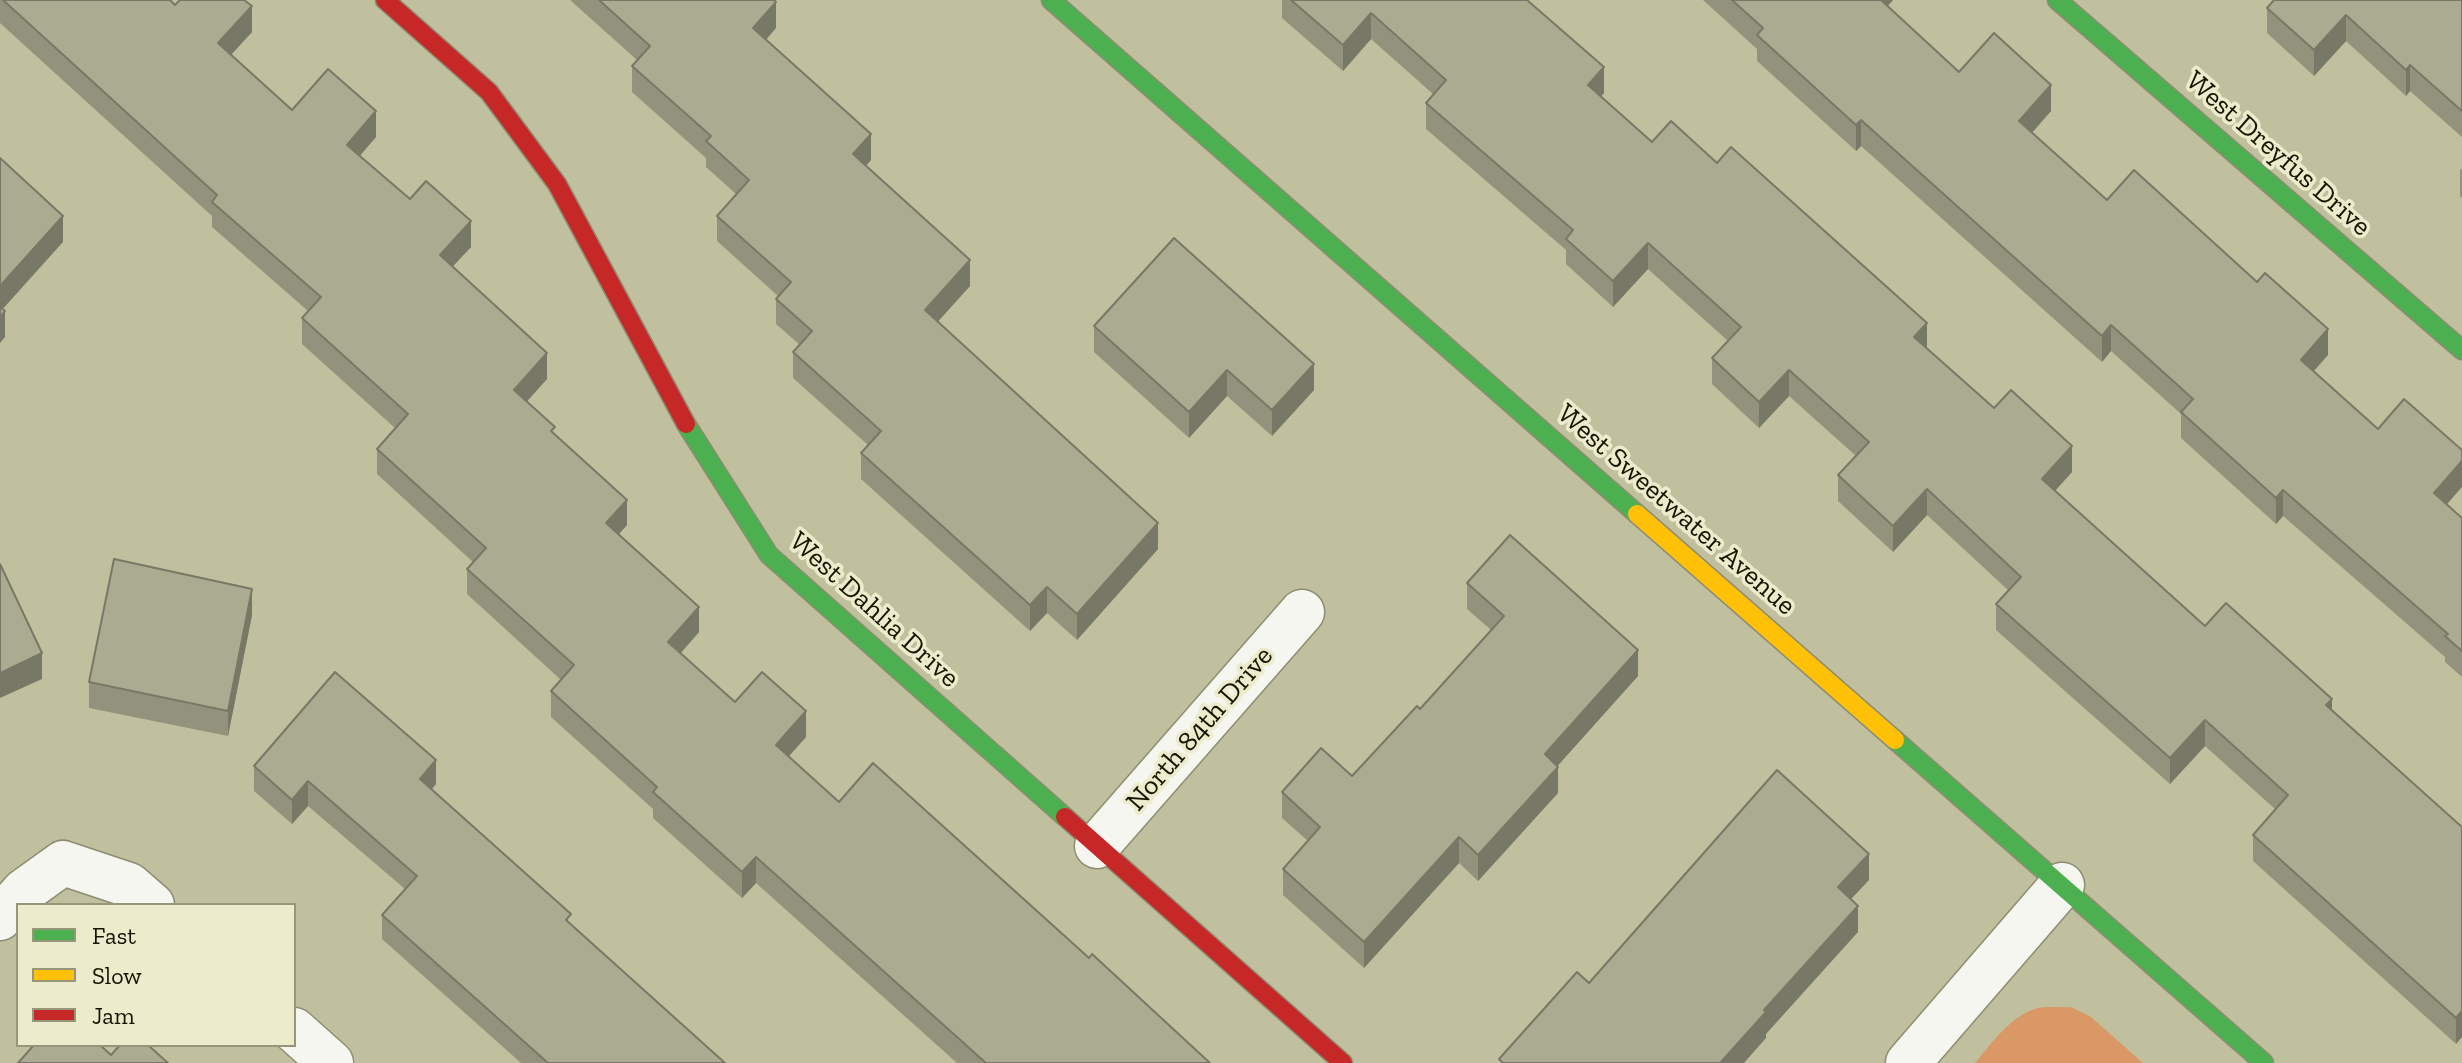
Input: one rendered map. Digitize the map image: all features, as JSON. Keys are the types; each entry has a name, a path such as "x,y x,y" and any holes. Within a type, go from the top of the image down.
{"street":[{"name":"West Dahlia Drive","path":"385,0 489,92 557,184 692,436 769,555 1343,1063"},
{"name":"West Sweetwater Avenue","path":"1051,0 2264,1063"},
{"name":"West Dreyfus Drive","path":"2057,0 2462,350"},
{"name":"North 84th Drive","path":"1097,846 1302,612"},
{"path":"0,918 24,891 63,863 129,885 150,903"},
{"path":"1908,1063 2062,885"},
{"path":"296,1032 331,1063"}],"shaded area":[{"path":"2071,1007 2091,1017 2143,1063 1975,1063 2019,1017 2038,1008"}],"building":[{"path":"3,0 170,0 175,5 180,0 244,0 252,6 218,43 292,110 328,69 376,111 347,145 410,199 426,181 471,221 440,255 547,353 514,390 555,427 551,431 627,500 606,523 699,607 668,642 735,702 762,672 806,711 776,745 839,802 873,763 1089,958 1092,954 1210,1063 986,1063 756,857 742,872 653,792 657,787 551,691 574,665 467,569 486,548 377,449 408,414 302,318 321,297 212,202 217,195"},
{"path":"599,0 776,2 753,28 871,134 853,154 970,260 925,310 1158,523 1077,614 1047,587 1030,605 861,453 881,431 793,352 812,331 776,299 791,282 717,216 749,180 706,141 711,136 632,66 650,46"},
{"path":"1291,0 1527,0 1604,67 1588,85 1652,142 1671,121 1717,163 1731,147 1927,323 1914,337 1994,408 2011,390 2072,446 2042,479 2205,626 2226,603 2332,699 2326,705 2462,827 2462,1011 2456,1018 2253,835 2288,795 2205,720 2170,758 1996,604 2021,577 1927,489 1893,526 1838,475 1869,442 1789,370 1759,402 1712,358 1741,327 1648,243 1613,281 1566,239 1573,230 1426,103 1446,80 1371,13 1343,45"},
{"path":"1732,0 1881,0 1959,72 1994,33 2051,85 2019,121 2107,200 2134,170 2257,282 2265,273 2328,329 2301,360 2378,429 2404,399 2462,450 2462,461 2434,493 2462,518 2462,651 2445,636 2448,634 2283,490 2276,498 2181,412 2193,399 2111,325 2102,336 1861,120 1856,125 1757,35 1763,28"},
{"path":"2274,0 2462,0 2462,111 2410,65 2406,70 2346,15 2314,50 2267,8"},
{"path":"0,158 63,216 0,286"},
{"path":"1174,238 1314,364 1272,410 1227,370 1189,412 1094,326"},
{"path":"1510,535 1638,650 1545,754 1558,767 1478,855 1459,837 1364,942 1283,869 1320,827 1282,792 1321,748 1352,776 1417,706 1420,709 1504,616 1467,583"},
{"path":"114,559 252,589 228,711 89,682"},
{"path":"0,564 42,653 0,673"},
{"path":"335,672 436,760 420,779 571,914 566,920 725,1063 548,1063 382,915 417,876 308,781 292,800 254,766"},
{"path":"1777,770 1869,854 1838,887 1858,906 1720,1063 1503,1063 1499,1059 1577,972 1589,983"},
{"path":"32,1047 102,1047 111,1055 118,1047 150,1047 168,1063 18,1063"}],"traffic: fast":[{"path":"1051,0 1637,514"},
{"path":"2057,0 2462,350"},
{"path":"686,424 769,555 1065,817"},
{"path":"1895,740 2264,1063"}],"traffic: slow":[{"path":"1637,514 1895,740"}],"traffic: jam":[{"path":"385,0 489,92 557,184 686,424"},
{"path":"1065,817 1343,1063"}]}
